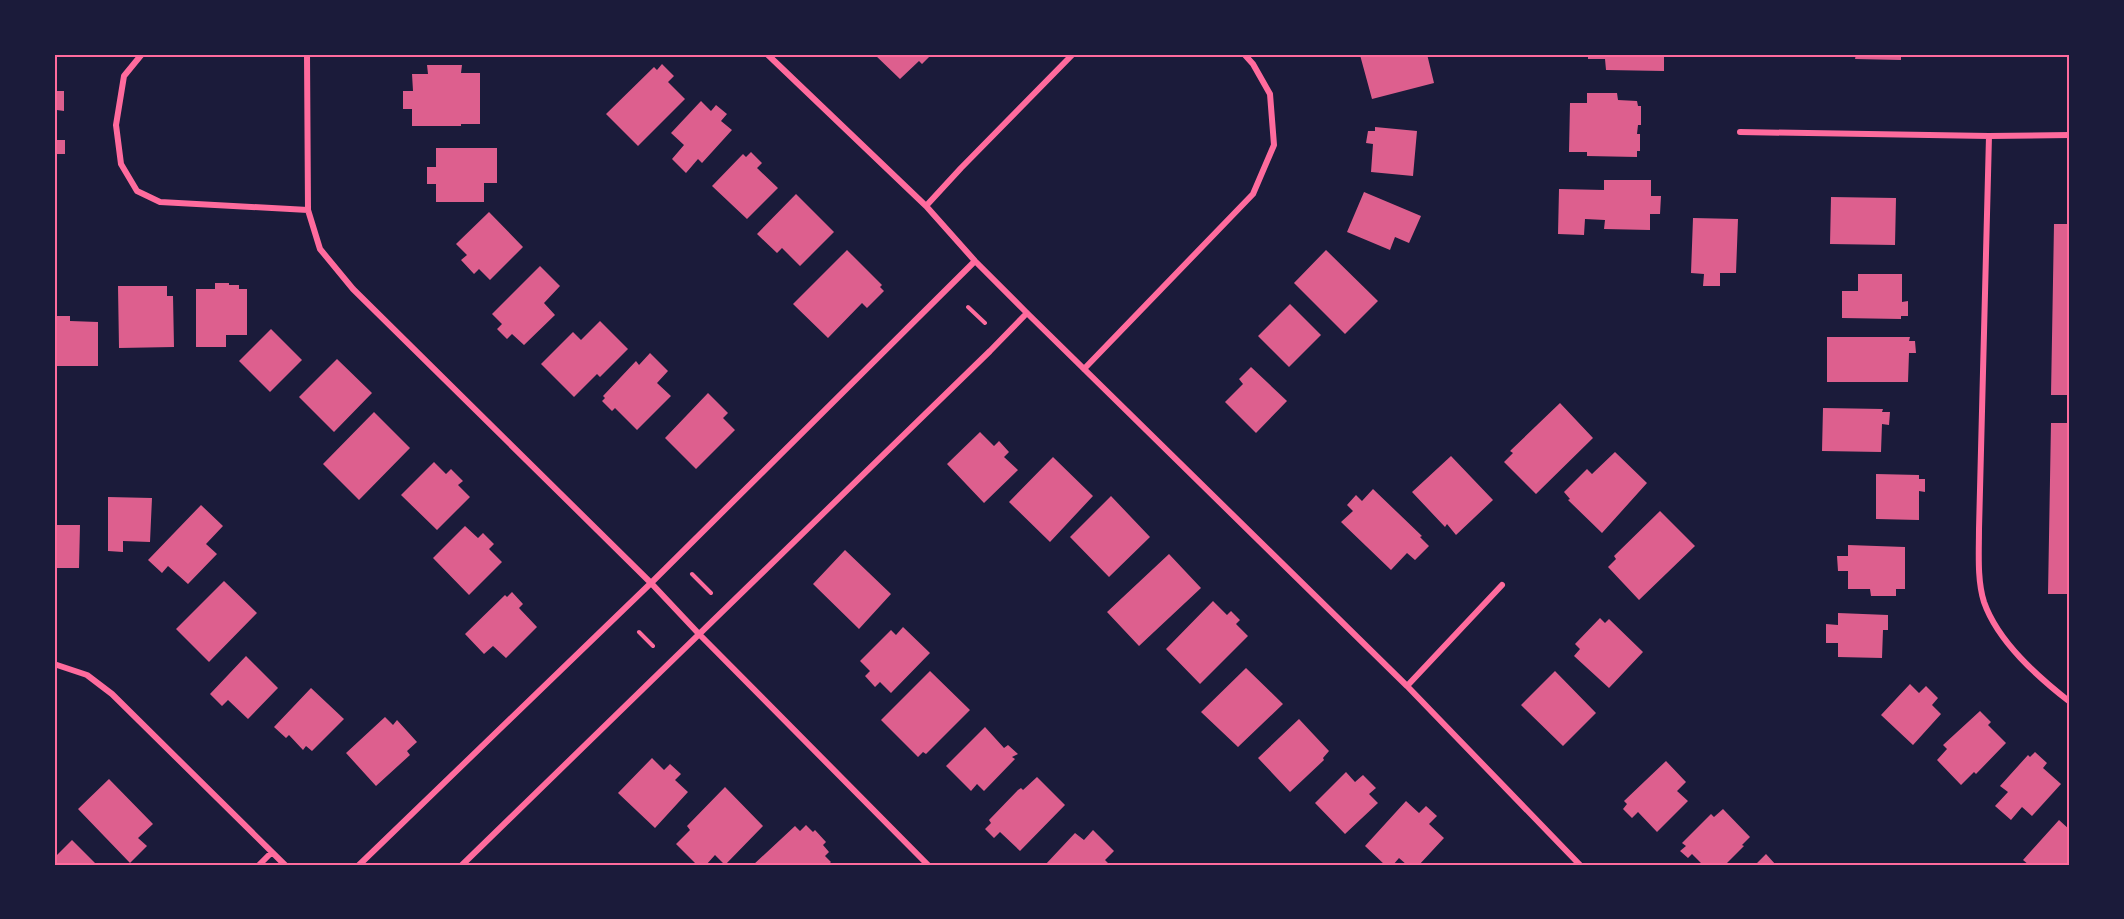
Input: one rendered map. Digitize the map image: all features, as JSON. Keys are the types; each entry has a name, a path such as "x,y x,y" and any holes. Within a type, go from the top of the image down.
{"street":[{"path":"142,54 124,76 116,125 120,164 138,191 160,202 308,210"},
{"path":"307,54 308,210 320,249 353,289 651,583 928,865"},
{"path":"767,54 926,206 975,261 1407,686 1580,865"},
{"path":"926,206 960,168 1073,54"},
{"path":"1084,369 1253,194 1274,145 1270,94 1253,64 1244,54"},
{"path":"1740,132 2070,135"},
{"path":"1989,136 1979,568 1984,601 1995,626 2013,650 2070,702"},
{"path":"359,865 651,583 975,261"},
{"path":"462,865 1027,313"},
{"path":"1407,686 1502,585"},
{"path":"54,664 87,675 112,694 285,865"},
{"path":"259,865 272,852"}],"path":[{"path":"968,307 989,328"},
{"path":"692,574 715,597"},
{"path":"639,632 658,652"}],"building":[{"path":"874,54 932,54 922,64 919,61 900,79"},
{"path":"1427,54 1434,83 1372,99 1360,55"},
{"path":"1588,54 1664,54 1664,71 1606,70 1605,59 1588,59"},
{"path":"1856,54 1901,54 1901,60 1855,59"},
{"path":"662,64 674,76 668,82 685,99 638,146 606,114 654,67 657,70"},
{"path":"427,65 462,65 461,73 480,73 480,124 412,126 412,109 403,109 403,91 413,91 412,74 428,74"},
{"path":"54,67 56,67 56,91 64,91 64,111 54,112"},
{"path":"1587,93 1617,93 1618,100 1637,101 1638,106 1641,106 1641,125 1638,125 1637,134 1640,134 1640,151 1637,151 1637,157 1587,156 1587,152 1569,152 1570,103 1587,103"},
{"path":"701,101 711,111 716,105 727,114 721,121 732,130 702,163 698,159 686,173 672,159 684,145 671,133"},
{"path":"1375,127 1417,131 1413,176 1371,172 1373,144 1366,143 1368,131 1375,131"},
{"path":"54,140 65,140 65,154 54,154"},
{"path":"436,148 497,148 497,183 484,183 484,202 436,202 436,184 427,184 427,167 436,167"},
{"path":"751,152 762,163 757,168 778,188 747,219 712,186 743,154 746,157"},
{"path":"1604,180 1651,180 1651,196 1661,196 1660,214 1650,214 1650,230 1604,229 1605,220 1585,219 1584,235 1558,234 1559,189 1604,190"},
{"path":"1364,192 1421,216 1409,243 1395,237 1390,250 1347,232"},
{"path":"796,194 834,232 800,266 782,248 777,253 757,234"},
{"path":"1831,197 1896,198 1895,245 1830,244"},
{"path":"489,212 523,247 490,280 479,269 474,274 461,260 467,255 456,244"},
{"path":"1693,218 1738,219 1736,273 1720,273 1720,286 1703,286 1704,274 1691,273"},
{"path":"2054,224 2070,224 2070,395 2051,395"},
{"path":"847,250 882,285 880,287 884,291 867,308 862,303 828,338 793,304"},
{"path":"1326,250 1378,301 1345,334 1294,283"},
{"path":"540,266 560,286 544,303 555,315 524,345 512,334 507,339 497,329 502,324 492,314"},
{"path":"1858,274 1902,274 1902,302 1908,301 1908,316 1901,316 1901,319 1842,318 1842,291 1858,291"},
{"path":"215,283 229,283 229,285 239,285 239,289 247,289 247,335 226,335 226,347 196,347 196,289 215,289"},
{"path":"118,286 167,286 167,296 173,296 174,347 119,348"},
{"path":"1290,304 1321,335 1289,367 1258,336"},
{"path":"55,316 70,316 70,321 98,322 98,366 54,366"},
{"path":"600,321 628,349 600,377 597,374 574,397 541,364 573,332 581,340"},
{"path":"271,329 302,360 270,392 239,361"},
{"path":"1827,337 1910,337 1909,341 1915,341 1916,353 1909,353 1908,382 1827,382"},
{"path":"650,353 668,371 657,383 671,396 637,430 615,408 612,411 602,401 605,398 603,396 636,361 639,365"},
{"path":"337,359 372,393 334,432 299,397"},
{"path":"1251,367 1287,401 1256,433 1225,402 1243,384 1239,379"},
{"path":"708,393 728,413 723,418 735,430 696,469 665,438"},
{"path":"1560,403 1593,438 1536,494 1504,462 1513,453 1510,451"},
{"path":"1823,408 1883,409 1882,412 1890,412 1889,425 1882,424 1881,452 1822,451"},
{"path":"374,412 410,448 359,500 323,464"},
{"path":"2051,423 2070,423 2070,594 2048,594"},
{"path":"980,432 994,446 999,441 1009,452 1004,457 1018,470 984,503 947,464"},
{"path":"1615,452 1647,483 1602,533 1568,500 1570,499 1564,492 1587,469 1592,474"},
{"path":"1451,456 1493,500 1456,535 1447,524 1445,527 1412,492"},
{"path":"1053,457 1093,496 1050,542 1009,502"},
{"path":"434,462 446,474 451,469 463,481 458,485 470,497 437,530 401,495"},
{"path":"1876,474 1919,475 1919,479 1925,479 1925,492 1919,491 1919,520 1876,519"},
{"path":"1373,489 1422,536 1420,537 1429,546 1415,560 1407,553 1391,570 1341,522 1353,511 1347,505 1356,495 1362,501"},
{"path":"1111,496 1150,537 1109,577 1070,537"},
{"path":"108,497 152,498 150,542 123,541 123,552 108,551"},
{"path":"201,505 223,526 206,544 217,554 188,584 168,566 162,573 148,560"},
{"path":"1660,511 1695,546 1639,600 1608,567 1616,559 1614,556"},
{"path":"54,525 80,525 79,568 54,568"},
{"path":"465,526 478,538 483,533 494,544 489,549 502,562 469,595 433,558"},
{"path":"1848,545 1905,547 1905,589 1896,589 1896,596 1871,596 1870,589 1848,589 1848,571 1838,571 1837,556 1848,556"},
{"path":"845,550 891,594 859,629 813,584"},
{"path":"1169,554 1201,588 1139,646 1107,612"},
{"path":"224,581 257,613 209,662 176,629"},
{"path":"512,592 523,604 519,608 537,627 506,658 493,646 484,654 465,634 505,595 507,597"},
{"path":"1213,601 1227,615 1231,611 1240,620 1236,624 1248,636 1200,684 1166,649"},
{"path":"1838,613 1888,615 1888,630 1883,630 1882,658 1838,657 1838,643 1826,643 1826,624 1838,625"},
{"path":"1600,618 1605,623 1609,619 1643,652 1609,688 1574,656 1580,649 1575,644"},
{"path":"903,627 930,653 891,693 880,682 875,687 865,676 870,671 860,661 891,630 896,635"},
{"path":"246,656 278,688 248,719 228,700 222,706 210,694"},
{"path":"1246,668 1283,704 1238,747 1201,712"},
{"path":"930,671 970,710 926,754 923,752 918,757 881,720"},
{"path":"1555,671 1596,713 1563,746 1521,705"},
{"path":"1910,684 1919,693 1926,686 1938,698 1932,705 1941,714 1913,745 1881,715"},
{"path":"311,688 344,719 312,751 306,746 303,750 289,735 286,738 274,727"},
{"path":"1980,711 1991,722 1988,725 2006,743 1976,774 1974,772 1961,785 1937,760 1947,749 1943,745"},
{"path":"385,717 393,725 397,720 417,742 407,751 410,755 376,786 346,753"},
{"path":"1299,719 1329,751 1323,758 1324,760 1290,792 1258,758"},
{"path":"985,727 1004,748 1008,745 1018,754 1012,757 1015,759 984,791 977,784 971,791 946,766"},
{"path":"2035,752 2047,763 2043,768 2061,784 2032,816 2022,807 2011,820 1995,806 2008,792 2000,786 2028,755 2030,757"},
{"path":"652,758 664,770 670,764 681,774 675,780 688,792 655,828 618,793"},
{"path":"1666,761 1686,782 1677,791 1688,801 1657,832 1638,812 1632,818 1623,809 1627,804 1624,801"},
{"path":"1346,772 1355,782 1363,775 1376,788 1369,794 1378,803 1345,834 1315,803"},
{"path":"1037,777 1065,805 1020,851 1000,832 994,838 985,829 991,823 989,820 1018,790 1021,788 1023,790"},
{"path":"109,779 153,824 138,838 147,846 130,863 78,809"},
{"path":"725,787 763,826 725,865 715,855 706,865 697,865 676,844 690,830 687,826"},
{"path":"1406,801 1419,813 1426,806 1437,816 1429,824 1444,838 1419,865 1407,865 1399,858 1393,865 1385,865 1365,846"},
{"path":"1723,809 1750,837 1742,845 1744,846 1725,865 1703,865 1692,854 1688,858 1680,851 1686,846 1682,843 1711,814 1714,817"},
{"path":"2059,820 2070,830 2070,865 2029,865 2023,860"},
{"path":"806,825 813,832 815,830 826,842 823,845 829,852 825,856 831,862 828,865 753,865 795,826 800,831"},
{"path":"1093,830 1114,851 1105,860 1110,865 1045,865 1075,833 1084,840"},
{"path":"72,840 97,865 54,865 54,858"},
{"path":"1766,854 1776,865 1755,865"}]}
